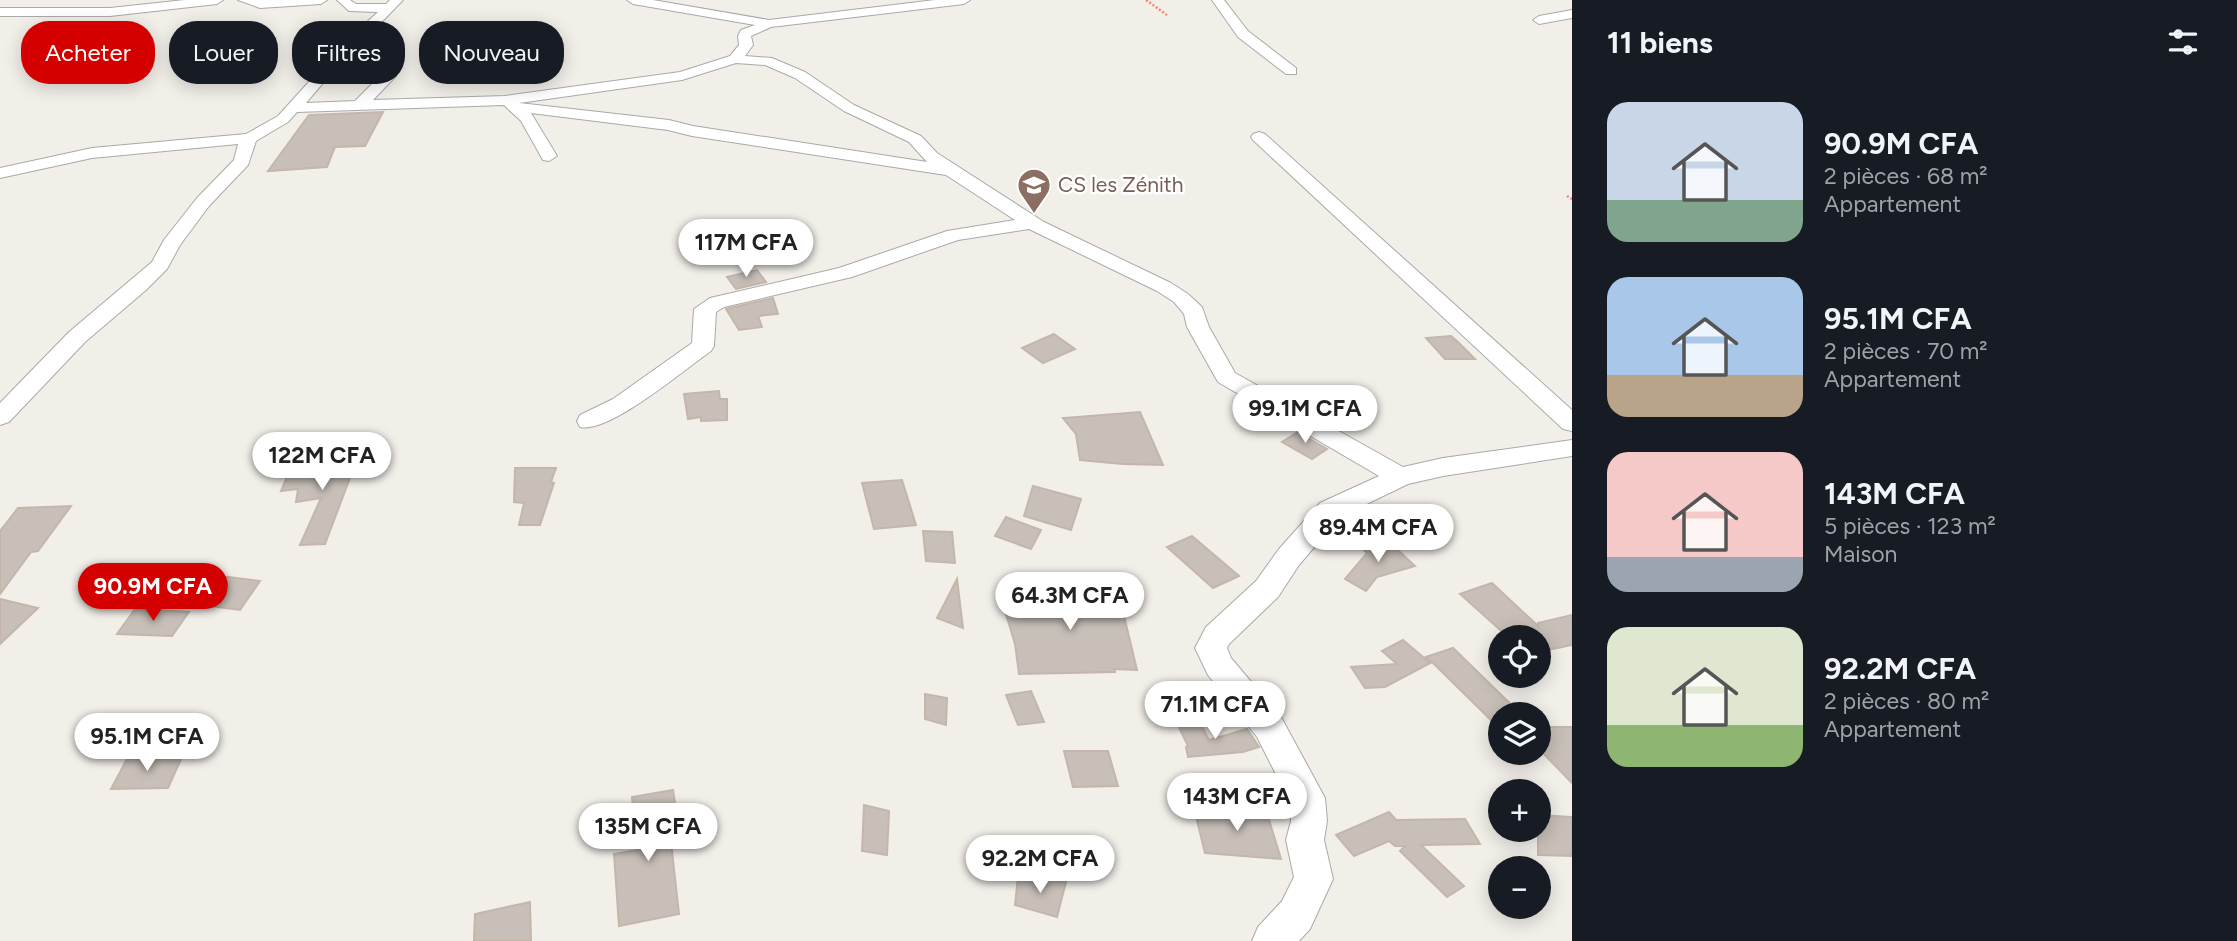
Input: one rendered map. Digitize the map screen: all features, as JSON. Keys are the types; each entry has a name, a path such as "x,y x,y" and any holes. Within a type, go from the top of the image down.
{"street":[{"path":"0,12 110,12 217,0"},
{"path":"244,0 260,4 321,0"},
{"path":"343,0 353,8 393,4"},
{"path":"634,0 769,24"},
{"path":"735,59 746,45 746,33 769,24 964,0"},
{"path":"1218,0 1242,34 1292,71"},
{"path":"375,21 393,4"},
{"path":"1539,20 1572,14"},
{"path":"746,45 767,61 800,75 849,108 915,139 931,157 1032,223 1164,287 1181,298 1194,312 1204,339 1226,377 1400,477"},
{"path":"511,104 682,76 735,59 767,61"},
{"path":"5,169 100,153 250,138 283,119 316,84"},
{"path":"360,105 380,84"},
{"path":"293,108 511,104 669,125 692,131 950,170"},
{"path":"511,104 527,118 549,156"},
{"path":"1259,137 1572,423"},
{"path":"0,417 77,337 139,286 159,265 171,244 203,202 242,161 244,148 250,138"},
{"path":"589,421 622,404 703,346 705,309 717,302 845,274 954,235 1032,223"},
{"path":"1272,941 1296,915 1314,880 1306,840 1309,821 1307,798 1269,727 1219,666 1211,648 1217,636 1267,589 1289,556 1330,510 1400,477 1443,467 1572,448"}],"path":[{"path":"1146,0 1167,15"},
{"path":"1567,196 1572,200"}],"building":[{"path":"383,112 365,146 335,147 327,167 268,171 309,115"},
{"path":"757,270 766,282 736,289 727,277"},
{"path":"773,298 778,314 758,316 762,327 739,330 726,309"},
{"path":"1054,334 1075,349 1043,363 1022,348"},
{"path":"1451,336 1475,359 1445,359 1426,338"},
{"path":"719,391 720,399 727,399 727,420 701,421 701,417 688,419 684,394"},
{"path":"1140,412 1163,465 1080,460 1076,434 1063,418"},
{"path":"1298,432 1327,449 1312,459 1282,442"},
{"path":"344,447 359,454 325,544 300,545 321,498 296,502 298,489 281,491 292,465 337,463"},
{"path":"515,468 556,468 551,482 554,483 540,525 519,525 524,503 514,502"},
{"path":"902,480 916,525 874,529 862,483"},
{"path":"1033,486 1081,499 1071,530 1024,516"},
{"path":"71,506 38,551 31,552 0,594 0,531 18,508"},
{"path":"1006,517 1041,530 1031,549 995,536"},
{"path":"923,531 952,532 955,563 926,561"},
{"path":"1192,536 1239,576 1213,588 1167,547"},
{"path":"1387,540 1415,566 1377,577 1366,591 1345,579 1367,553 1361,547"},
{"path":"223,577 260,581 240,610 202,605"},
{"path":"957,579 963,628 937,618"},
{"path":"1492,583 1537,625 1495,625 1460,594"},
{"path":"1051,585 1118,591 1137,670 1019,674 1015,644 1000,594 1053,596"},
{"path":"0,599 38,608 0,644"},
{"path":"135,609 189,612 172,636 117,634"},
{"path":"1572,615 1572,645 1551,649 1551,625 1538,623"},
{"path":"1403,640 1431,662 1426,657 1453,648 1488,682 1488,688 1494,688 1509,702 1488,702 1488,717 1432,662 1385,687 1365,688 1351,667 1397,664 1382,651"},
{"path":"1031,691 1044,722 1018,725 1006,695"},
{"path":"925,694 947,698 946,725 925,719"},
{"path":"1199,721 1209,740 1247,729 1259,747 1243,752 1188,757 1188,746 1177,723"},
{"path":"1551,727 1572,727 1572,783 1551,761"},
{"path":"1064,751 1108,751 1118,786 1073,787"},
{"path":"182,757 168,788 111,789 127,759"},
{"path":"673,790 678,822 669,824 679,914 619,926 614,854 637,850 632,797"},
{"path":"864,805 889,811 887,855 862,851"},
{"path":"1194,808 1267,813 1281,859 1205,853"},
{"path":"1389,812 1396,820 1465,819 1480,844 1421,845 1464,886 1447,897 1400,851 1405,846 1395,846 1389,841 1354,856 1336,835"},
{"path":"1551,816 1572,817 1572,856 1538,855 1538,842 1551,842"},
{"path":"1018,876 1066,882 1057,917 1015,905"},
{"path":"530,902 531,941 474,941 475,914"}],"place":[{"name":"CS les Zénith","path":"1034,215"}]}
